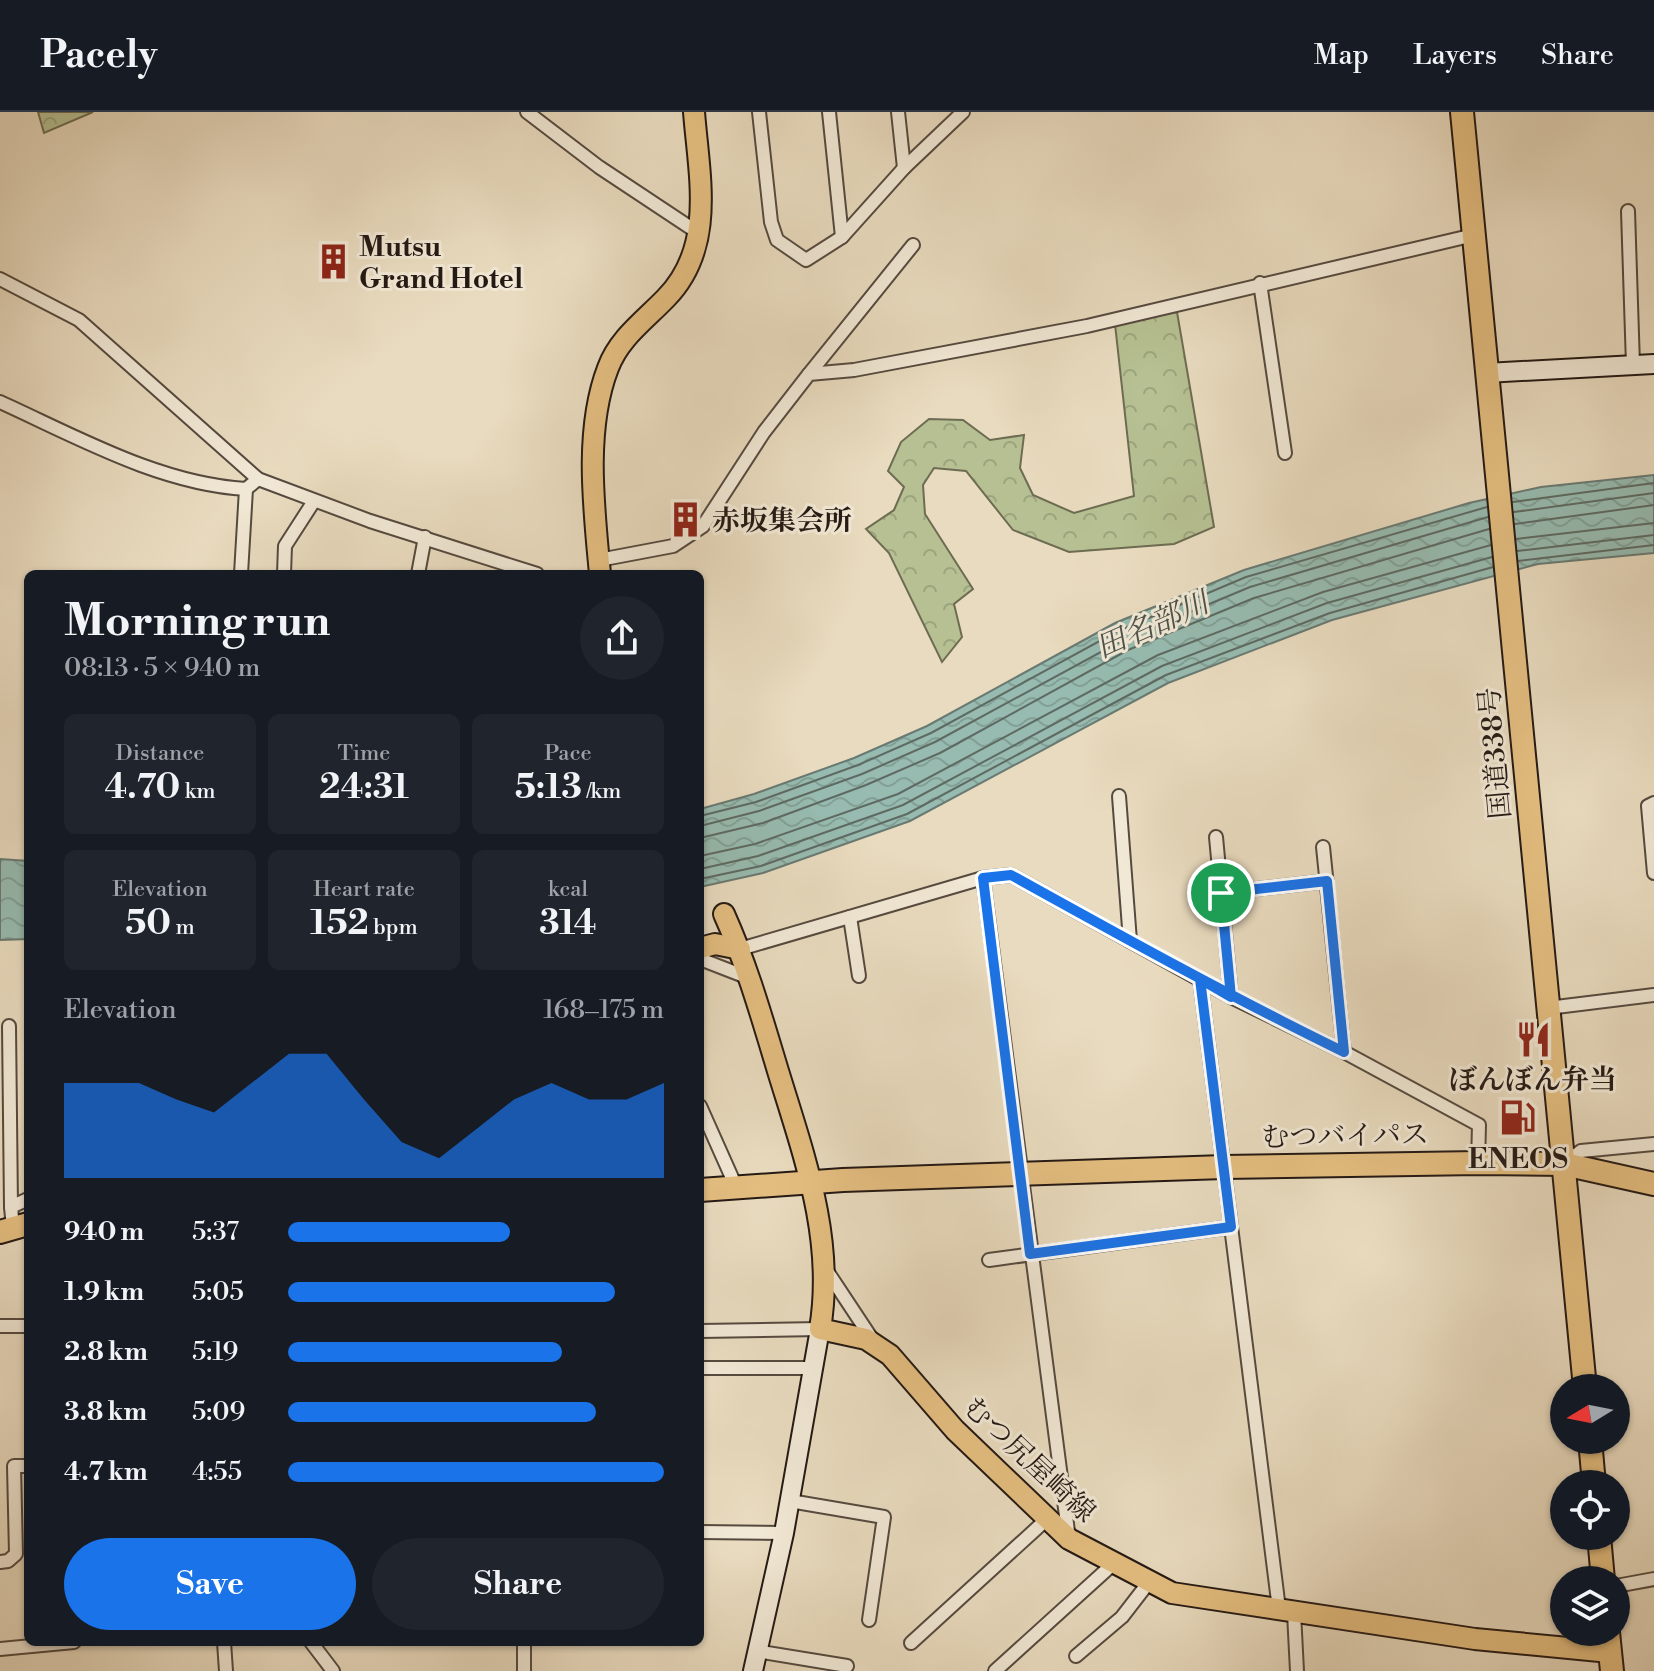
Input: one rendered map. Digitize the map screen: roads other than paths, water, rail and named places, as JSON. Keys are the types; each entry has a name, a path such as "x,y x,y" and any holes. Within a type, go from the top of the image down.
{"highway":[{"name":"国道338号","path":"1462,112 1584,1374"},
{"name":"むつバイパス","path":"704,1190 1224,1167 1478,1163 1564,1164 1654,1184"}],"main road":[{"path":"600,567 594,458 601,389 618,347 685,273 700,234 694,112"},
{"path":"724,914 740,949 813,1184 825,1268 820,1329"},
{"path":"704,947 715,944 740,949"},
{"name":"むつ尻屋崎線","path":"820,1329 876,1345 890,1355 955,1430 1069,1539 1172,1593 1475,1639 1610,1652"}],"street":[{"path":"527,112 599,167 700,234"},
{"path":"759,112 771,222 777,240 806,260 842,237 904,168 963,112"},
{"path":"829,112 842,237"},
{"path":"898,112 904,168"},
{"path":"1628,211 1633,365"},
{"path":"809,374 854,370 1087,326 1474,235"},
{"path":"600,567 673,546 703,526 764,432 913,245"},
{"path":"0,279 79,320 258,479 314,501 525,570"},
{"path":"1260,283 1285,453"},
{"path":"1486,373 1654,364"},
{"path":"0,402 92,444 189,481 246,489"},
{"path":"241,570 246,489 258,479"},
{"path":"284,570 285,546 314,501"},
{"path":"419,570 425,537"},
{"path":"1119,796 1130,941"},
{"path":"1654,803 1648,806 1654,873"},
{"path":"1216,837 1231,997"},
{"path":"1323,847 1344,1052"},
{"path":"740,949 983,878 1011,875 1231,997 1344,1052 1479,1125 1478,1163"},
{"path":"983,878 1019,1176 1069,1539"},
{"path":"1221,893 1327,881"},
{"path":"850,917 859,976"},
{"path":"704,961 749,978"},
{"path":"1200,979 1231,1227 1297,1671"},
{"path":"1548,1008 1654,995"},
{"path":"9,1026 13,1223"},
{"path":"704,1115 737,1189"},
{"path":"1564,1164 1581,1151 1654,1144"},
{"path":"13,1223 24,1205"},
{"path":"989,1260 1231,1227"},
{"path":"825,1268 876,1345"},
{"path":"0,1326 24,1326"},
{"path":"704,1331 820,1329 784,1533 753,1671"},
{"path":"704,1368 814,1368"},
{"path":"0,1562 8,1561 16,1554 14,1466 24,1466"},
{"path":"790,1501 884,1517 869,1620"},
{"path":"911,1643 1047,1519"},
{"path":"704,1532 784,1533"},
{"path":"995,1671 1113,1564"},
{"path":"1630,1583 1654,1579"},
{"path":"1076,1656 1122,1617 1149,1582"},
{"path":"0,1649 32,1646"},
{"path":"224,1646 226,1671"},
{"path":"314,1646 333,1671"},
{"path":"524,1646 524,1671"},
{"path":"756,1651 847,1666"}],"water":[{"name":"田名部川","path":"1654,475 1654,553 1538,564 1332,620 1168,683 910,821 763,873 704,886 704,808 754,794 854,758 927,726 1115,623 1244,570 1469,503 1541,487"},
{"path":"0,859 24,861 24,939 0,940"}],"place":[{"name":"Mutsu Grand Hotel","path":"333,262"},
{"name":"赤坂集会所","path":"686,520"},
{"name":"ぼんぼん弁当","path":"1533,1039"},
{"name":"ENEOS","path":"1518,1118"}]}
